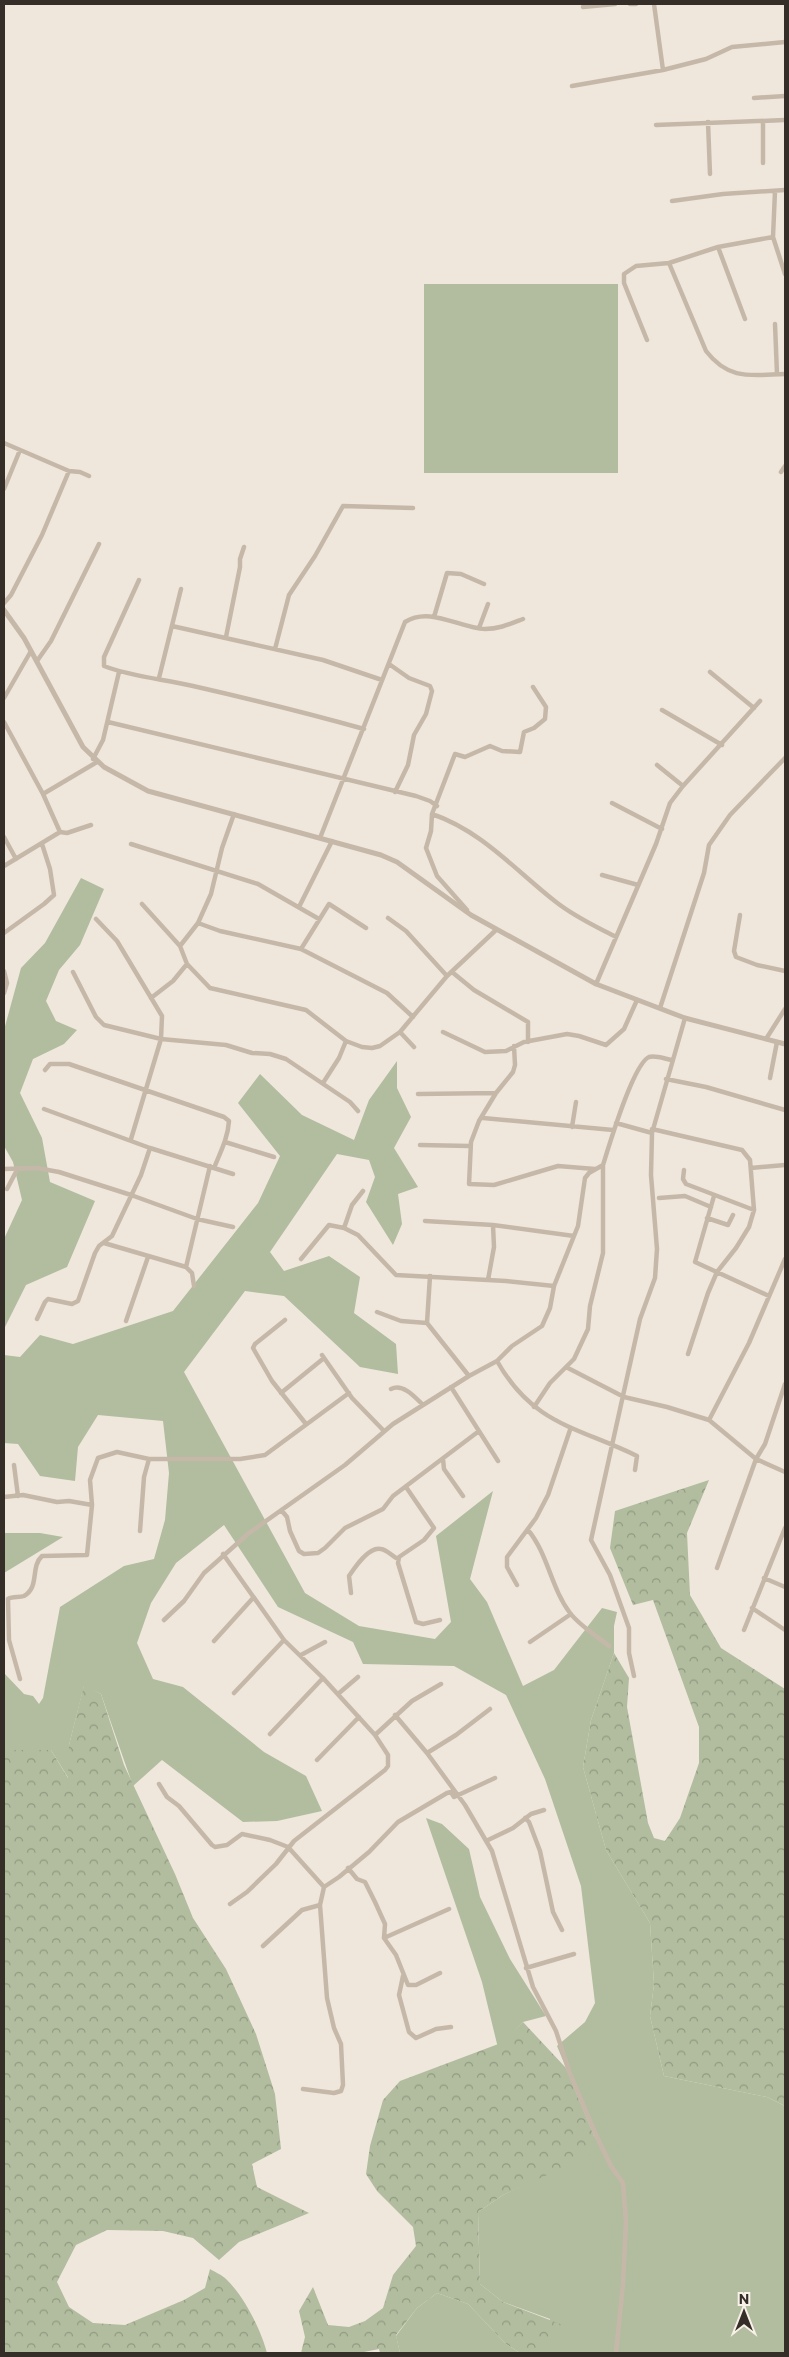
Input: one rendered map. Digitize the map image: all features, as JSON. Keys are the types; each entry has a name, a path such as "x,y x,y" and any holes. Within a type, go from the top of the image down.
{"street":[{"path":"583,7 615,4"},
{"path":"630,4 636,4"},
{"path":"654,4 663,70"},
{"path":"572,86 663,70 706,59 732,47 785,42"},
{"path":"754,98 785,96"},
{"path":"656,125 785,120"},
{"path":"708,122 710,174"},
{"path":"763,122 763,163"},
{"path":"672,201 723,194 785,190"},
{"path":"775,191 773,237 785,274"},
{"path":"647,340 624,283 623,276 626,271 636,266 669,263 718,247 773,237"},
{"path":"718,247 745,319"},
{"path":"669,263 706,351 711,358 737,375 785,374"},
{"path":"775,324 777,374"},
{"path":"4,443 69,471 80,472 89,476"},
{"path":"4,489 20,450"},
{"path":"781,472 785,466"},
{"path":"4,603 11,595 42,535 69,471"},
{"path":"275,649 289,595 315,556 343,506 413,508"},
{"path":"37,661 51,641 99,544"},
{"path":"226,637 240,559 244,547"},
{"path":"434,616 447,573 461,574 484,584"},
{"path":"139,580 102,661 104,666 119,672 159,678 316,715 364,729"},
{"path":"159,678 180,589"},
{"path":"479,628 488,604"},
{"path":"4,610 37,661 78,740 95,760 148,791 332,842 364,849 397,862 471,915 596,984 685,1018 785,1044"},
{"path":"320,838 405,622 414,618 434,616 479,628 500,628 523,619"},
{"path":"172,626 340,665 382,680"},
{"path":"4,698 31,651"},
{"path":"389,664 409,678 430,686 432,691 426,714 414,735 408,765 395,792"},
{"path":"44,794 95,760 108,722 119,672"},
{"path":"710,672 754,708"},
{"path":"471,915 437,876 426,848 431,832 432,814 437,806 455,754 465,757 490,746 502,751 520,752 524,732 534,728 545,719 546,707 533,687"},
{"path":"596,984 662,829 670,803 760,701"},
{"path":"662,710 722,745"},
{"path":"4,722 44,794 60,832"},
{"path":"108,722 430,800 437,806"},
{"path":"660,1008 704,873 709,845 730,815 785,758"},
{"path":"657,765 683,786"},
{"path":"612,803 662,829"},
{"path":"180,946 198,923 211,894 216,870 234,814"},
{"path":"432,814 457,824 479,838 514,864 532,883 578,919 616,937"},
{"path":"4,866 60,832 66,833 91,825"},
{"path":"4,837 16,859"},
{"path":"299,908 332,842"},
{"path":"4,933 44,904 54,894 50,869 42,844"},
{"path":"131,844 216,870 266,888 319,919"},
{"path":"602,875 638,885"},
{"path":"142,904 180,946 186,964 210,988 306,1010 346,1041 362,1047 372,1048 386,1042 400,1032 447,976 496,930"},
{"path":"301,949 327,906 331,904 366,928"},
{"path":"740,915 734,951 736,956 757,965 785,972"},
{"path":"96,918 117,941 162,1016 161,1039 131,1139"},
{"path":"388,918 409,935 447,976"},
{"path":"198,923 220,931 301,949 387,993 413,1017"},
{"path":"151,998 173,981 186,964"},
{"path":"4,971 6,983 4,993"},
{"path":"73,972 101,1023 161,1039 212,1043 252,1053 286,1058 355,1106 358,1111"},
{"path":"452,972 474,990 528,1022 528,1042"},
{"path":"443,1032 485,1052 506,1051 514,1046 528,1042 572,1034 606,1046 624,1029 637,1000"},
{"path":"766,1040 785,1009"},
{"path":"634,1676 629,1652 628,1628 610,1575 591,1540 640,1319 656,1272 657,1249 651,1169 652,1131 685,1018"},
{"path":"400,1032 414,1047"},
{"path":"323,1083 339,1058 346,1041"},
{"path":"770,1078 777,1042"},
{"path":"514,1046 516,1065 513,1072 496,1093 470,1146 469,1184 494,1185 558,1166 595,1169"},
{"path":"534,1407 550,1383 578,1352 588,1329 590,1306 602,1259 603,1165 613,1130 639,1066 647,1058 654,1056 672,1060"},
{"path":"45,1070 50,1064 69,1064 224,1117 229,1122 225,1142 212,1167 186,1267"},
{"path":"666,1079 706,1087 785,1110"},
{"path":"418,1094 496,1093"},
{"path":"572,1127 576,1102"},
{"path":"44,1109 131,1139 150,1148 233,1174"},
{"path":"483,1118 613,1130"},
{"path":"616,1123 742,1150 750,1160 754,1210 746,1232 717,1272 688,1354"},
{"path":"225,1142 274,1157"},
{"path":"420,1146 470,1146"},
{"path":"37,1319 44,1302 48,1299 72,1304 77,1303 95,1253 112,1236 142,1175 150,1148"},
{"path":"751,1168 785,1164"},
{"path":"164,1620 184,1601 204,1573 249,1533 358,1455 384,1431 469,1376 497,1362 512,1346 542,1326 550,1308 554,1286 582,1210 585,1178 603,1165"},
{"path":"7,1188 18,1168"},
{"path":"4,1169 47,1169 131,1195 197,1219 234,1228"},
{"path":"684,1170 684,1182 714,1196 754,1210"},
{"path":"344,1228 352,1205 363,1190"},
{"path":"660,1198 685,1196 711,1207"},
{"path":"714,1196 695,1262 769,1296"},
{"path":"707,1218 728,1225 733,1215"},
{"path":"425,1221 493,1225 574,1236"},
{"path":"300,1259 327,1225 344,1228 358,1235 393,1273 554,1286"},
{"path":"488,1280 494,1247 493,1225"},
{"path":"104,1243 186,1267 192,1273 194,1286"},
{"path":"126,1321 148,1257"},
{"path":"710,1420 744,1352 785,1259"},
{"path":"430,1276 427,1323 469,1376"},
{"path":"377,1312 401,1321 427,1323"},
{"path":"285,1320 253,1346 272,1381 306,1424"},
{"path":"281,1393 323,1356 352,1398 384,1431"},
{"path":"497,1362 513,1387 534,1407 570,1430 612,1444 637,1456 635,1470"},
{"path":"566,1366 624,1397 668,1407 710,1420 756,1459 785,1472"},
{"path":"717,1568 756,1459 765,1444 785,1384"},
{"path":"451,1387 498,1461"},
{"path":"391,1388 400,1388 415,1397 423,1405"},
{"path":"20,1679 10,1640 8,1599 24,1596 33,1586 36,1564 42,1556 87,1555 92,1505 90,1480 98,1458 117,1452 150,1459 240,1459 258,1457 265,1455 349,1393"},
{"path":"518,1585 506,1560 528,1530 548,1495 570,1430"},
{"path":"282,1511 287,1517 290,1531 299,1551 304,1554 318,1553 326,1548 345,1528 383,1509 390,1498 407,1488 479,1431"},
{"path":"140,1531 144,1477 150,1459"},
{"path":"442,1459 444,1469 463,1496"},
{"path":"14,1465 18,1496"},
{"path":"398,1558 424,1540 434,1528 407,1488"},
{"path":"4,1497 18,1496 92,1505"},
{"path":"744,1630 785,1528"},
{"path":"528,1530 541,1547 563,1600 571,1614 609,1646"},
{"path":"351,1593 349,1576 367,1554 378,1548 384,1549 391,1556 398,1558"},
{"path":"224,1554 284,1640 359,1717 375,1735 388,1755 388,1766 385,1770 288,1847 276,1864 247,1892 230,1904"},
{"path":"398,1558 416,1622 423,1624 440,1620"},
{"path":"764,1578 785,1587"},
{"path":"214,1640 253,1598"},
{"path":"752,1608 785,1630"},
{"path":"530,1642 571,1614"},
{"path":"234,1693 284,1640"},
{"path":"300,1655 325,1642"},
{"path":"270,1734 323,1678"},
{"path":"338,1694 358,1678"},
{"path":"375,1735 412,1701 441,1684"},
{"path":"427,1753 472,1724 490,1709"},
{"path":"395,1715 427,1753 486,1841 496,1862 526,1968 556,2031 569,2071 596,2135 624,2190 626,2221 623,2284 616,2353"},
{"path":"317,1760 359,1717"},
{"path":"304,2090 334,2093 341,2091 343,2085 341,2044 334,2028 327,1998 320,1905 324,1887 348,1870 398,1822 448,1792 451,1792 454,1797 495,1778"},
{"path":"159,1784 167,1798 179,1806 197,1830 215,1847 227,1844 242,1834 270,1840 288,1847 324,1887"},
{"path":"486,1841 513,1828 531,1814 544,1810"},
{"path":"526,1818 540,1851 553,1912 562,1930"},
{"path":"348,1870 364,1882 371,1895 385,1924 384,1938 396,1955 408,1985 413,1985 440,1973"},
{"path":"263,1946 302,1910 320,1905"},
{"path":"384,1938 449,1909"},
{"path":"526,1968 574,1954"},
{"path":"403,1976 399,1995 409,2032 416,2038 436,2029 451,2027"}],"green space":[{"path":"424,284 618,284 618,473 424,473"},
{"path":"81,878 104,889 80,945 59,970 46,1001 56,1021 77,1030 64,1044 33,1059 20,1093 42,1138 50,1182 95,1201 67,1267 26,1285 4,1329 4,1239 22,1200 13,1162 4,1146 4,1030 21,968 45,943"},
{"path":"397,1061 397,1088 411,1117 394,1148 418,1187 398,1194 402,1224 393,1245 366,1202 375,1177 369,1160 337,1154 270,1252 284,1271 329,1256 360,1277 354,1313 396,1344 398,1374 360,1367 284,1296 245,1291 184,1372 305,1593 359,1626 435,1639 451,1622 436,1536 493,1491 470,1579 487,1602 523,1686 554,1670 602,1608 617,1612 614,1626 614,1653 591,1720 583,1767 606,1850 650,1923 654,1984 650,2016 664,2076 767,2097 785,2106 785,2353 526,2353 544,2351 550,2319 503,2302 480,2284 478,2212 503,2195 538,2178 594,2136 557,2046 585,2022 595,2003 581,1886 545,1779 506,1695 454,1666 363,1664 353,1642 278,1607 224,1525 176,1563 151,1603 137,1643 153,1679 183,1687 264,1752 306,1776 322,1811 277,1821 243,1822 162,1760 133,1786 101,1694 84,1686 69,1745 69,1779 51,1750 4,1750 4,1673 24,1694 33,1696 39,1704 43,1698 60,1607 124,1566 154,1559 165,1520 169,1473 163,1421 98,1415 78,1447 75,1481 40,1476 18,1444 4,1443 4,1355 20,1357 40,1335 73,1344 173,1311 258,1203 280,1156 238,1103 260,1074 302,1115 354,1140 369,1100"},
{"path":"709,1480 687,1533 690,1595 721,1648 785,1689 785,2106 767,2097 664,2076 650,2016 654,1984 650,1923 606,1850 583,1767 591,1720 614,1653 629,1678 627,1707 648,1823 654,1838 665,1841 680,1818 699,1763 699,1727 653,1600 633,1605 610,1548 615,1511"},
{"path":"4,1533 40,1533 63,1537 4,1573"},
{"path":"84,1685 101,1694 124,1765 175,1874 193,1918 226,1969 256,2034 275,2094 281,2149 252,2164 257,2187 309,2213 239,2242 219,2260 193,2238 163,2231 107,2230 76,2245 57,2282 69,2307 93,2323 125,2325 184,2300 205,2288 210,2269 224,2278 239,2294 261,2334 267,2353 4,2353 4,1750 51,1750 68,1778 69,1745"},
{"path":"426,1818 442,1824 469,1849 480,1897 510,1959 546,2016 523,2022 498,2048 482,1982"},
{"path":"523,2022 566,2068 594,2136 589,2156 503,2195 478,2212 480,2284 503,2302 563,2325 544,2352 520,2353 506,2344 468,2304 437,2293 417,2308 396,2335 400,2353 380,2353 379,2349 359,2353 301,2353 305,2337 299,2311 313,2287 328,2325 349,2327 365,2321 383,2308 393,2275 416,2246 413,2227 377,2191 366,2174 370,2146 383,2100 400,2081 501,2043"},
{"path":"437,2293 468,2304 506,2344 520,2353 400,2353 396,2336 417,2308"}]}
